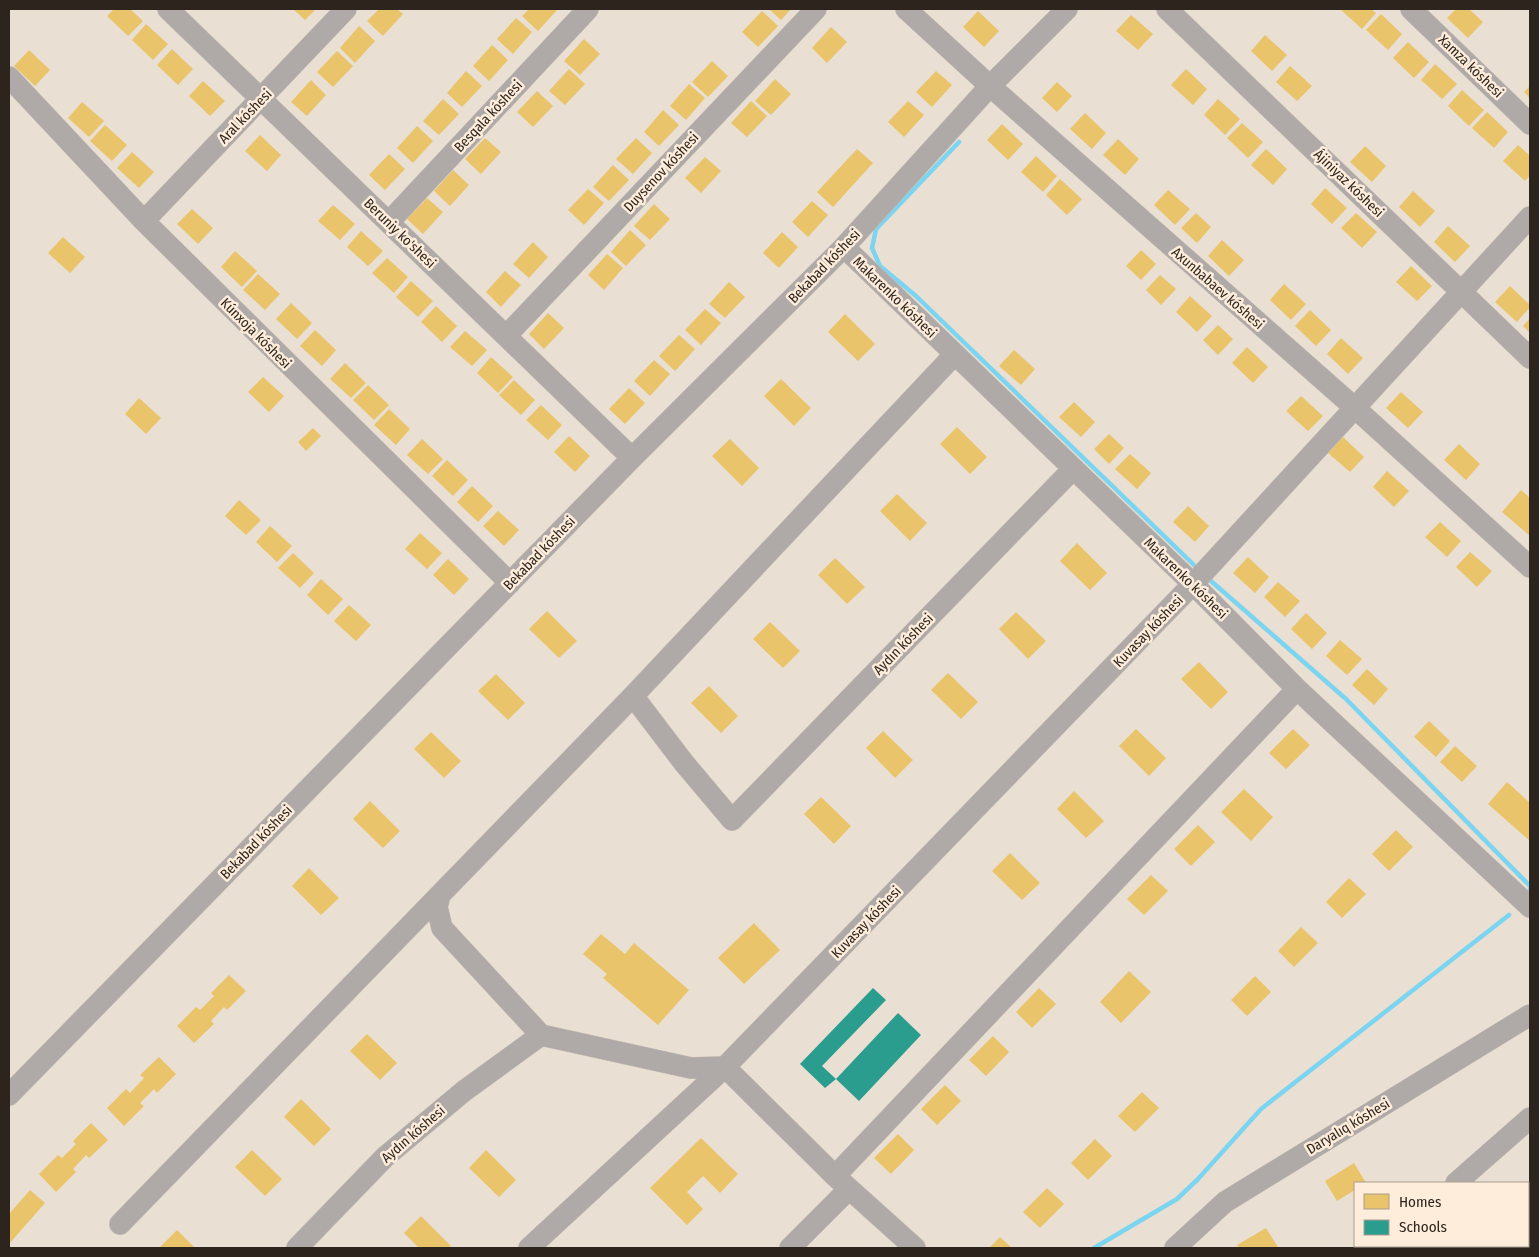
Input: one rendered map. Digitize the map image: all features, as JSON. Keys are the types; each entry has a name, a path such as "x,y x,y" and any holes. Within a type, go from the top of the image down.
{"street":[{"name":"Beruniy ko'shesi","path":"168,9 632,458"},
{"name":"Aral kóshesi","path":"144,221 346,9"},
{"name":"Besqala kóshesi","path":"389,222 588,9"},
{"name":"Duysenov kóshesi","path":"506,336 816,9"},
{"name":"Axunbabaev kóshesi","path":"906,9 990,86 1355,408 1530,567"},
{"name":"Bekabad kóshesi","path":"9,1095 632,458 844,247 990,86 1067,9"},
{"name":"Ájiniyaz kóshesi","path":"1167,9 1530,358"},
{"name":"Xamza kóshesi","path":"1411,9 1530,124"},
{"name":"Kúnxoja kóshesi","path":"9,77 144,221 510,583"},
{"name":"Kuvasay kóshesi","path":"530,1248 725,1067 1193,584 1530,217"},
{"name":"Makarenko kóshesi","path":"844,247 1193,584 1297,689 1530,906"},
{"path":"120,1224 633,696 955,354"},
{"name":"Aydın kóshesi","path":"633,696 684,763 732,820 1073,469"},
{"path":"790,1248 842,1183 1297,689"},
{"path":"440,895 437,907 442,928 541,1035 691,1068 725,1067 842,1183 914,1248"},
{"name":"Daryalıq kóshesi","path":"1175,1248 1224,1202 1530,1015"},
{"name":"Aydın kóshesi","path":"297,1248 385,1157 464,1090 541,1035"},
{"path":"1457,1182 1530,1118"}],"building: Homes":[{"path":"114,9 130,9 143,21 128,36 107,16"},
{"path":"293,9 316,9 305,20"},
{"path":"379,9 397,9 403,14 383,36 367,21"},
{"path":"529,9 558,9 538,31 522,16"},
{"path":"769,9 791,9 781,20"},
{"path":"1340,9 1371,9 1376,13 1362,29"},
{"path":"1456,9 1469,9 1483,22 1468,38 1447,18"},
{"path":"762,11 778,26 758,47 742,32"},
{"path":"978,11 999,31 984,47 963,27"},
{"path":"1381,14 1402,34 1388,50 1366,30"},
{"path":"1131,15 1153,34 1138,50 1116,31"},
{"path":"516,18 532,32 513,54 497,39"},
{"path":"146,24 168,44 153,60 132,40"},
{"path":"359,26 375,41 355,63 340,48"},
{"path":"831,27 847,42 827,63 812,48"},
{"path":"1265,35 1287,55 1272,71 1251,51"},
{"path":"584,39 600,54 580,75 564,61"},
{"path":"1408,42 1429,62 1414,78 1393,58"},
{"path":"492,45 508,60 489,81 473,66"},
{"path":"172,49 193,69 178,85 157,65"},
{"path":"29,50 50,70 35,86 14,66"},
{"path":"337,51 353,66 333,87 317,72"},
{"path":"712,61 728,76 708,97 692,82"},
{"path":"1435,64 1457,84 1442,99 1421,80"},
{"path":"1290,66 1312,86 1297,101 1276,82"},
{"path":"569,69 585,84 565,105 549,91"},
{"path":"1186,69 1207,89 1193,105 1171,85"},
{"path":"466,71 482,86 462,107 447,93"},
{"path":"936,71 952,85 932,107 916,92"},
{"path":"775,79 791,94 771,115 755,101"},
{"path":"311,80 326,95 307,116 291,102"},
{"path":"203,81 225,101 210,116 189,96"},
{"path":"1057,82 1072,96 1057,112 1042,98"},
{"path":"689,84 705,98 686,120 670,106"},
{"path":"1530,86 1530,98 1524,92"},
{"path":"1462,90 1484,110 1469,126 1448,106"},
{"path":"537,91 553,106 533,127 517,112"},
{"path":"443,99 459,114 439,135 423,121"},
{"path":"1218,99 1240,119 1225,135 1204,115"},
{"path":"751,101 767,116 747,137 731,123"},
{"path":"908,101 924,115 904,137 888,122"},
{"path":"82,102 104,121 89,137 68,118"},
{"path":"663,110 679,125 659,146 644,132"},
{"path":"1487,112 1508,132 1494,148 1472,128"},
{"path":"1085,113 1106,133 1092,149 1070,129"},
{"path":"1242,123 1263,142 1248,158 1227,138"},
{"path":"1002,124 1023,144 1008,160 987,140"},
{"path":"105,125 127,145 112,161 90,141"},
{"path":"417,126 433,141 413,163 397,148"},
{"path":"260,135 281,155 267,171 245,151"},
{"path":"485,138 501,152 481,174 465,159"},
{"path":"636,138 652,153 633,174 616,159"},
{"path":"1118,139 1139,159 1125,175 1103,155"},
{"path":"1518,145 1530,156 1530,175 1525,181 1503,161"},
{"path":"1365,146 1386,166 1372,182 1350,162"},
{"path":"857,149 873,163 833,207 817,192"},
{"path":"1266,149 1287,169 1273,185 1251,165"},
{"path":"132,152 154,172 139,188 117,168"},
{"path":"389,154 405,169 385,190 369,175"},
{"path":"1036,156 1057,176 1043,192 1021,172"},
{"path":"705,157 721,171 701,193 685,178"},
{"path":"613,165 629,180 609,201 593,187"},
{"path":"453,170 469,185 450,206 434,191"},
{"path":"1060,179 1082,199 1067,215 1046,195"},
{"path":"1325,188 1347,208 1332,224 1311,204"},
{"path":"588,189 604,203 584,225 568,210"},
{"path":"1168,190 1190,209 1175,225 1154,205"},
{"path":"1413,191 1435,211 1420,227 1399,207"},
{"path":"427,198 443,212 423,234 407,219"},
{"path":"812,201 828,215 808,237 792,222"},
{"path":"654,204 670,219 650,240 634,226"},
{"path":"333,205 355,224 340,240 318,221"},
{"path":"192,209 213,228 198,244 177,224"},
{"path":"1196,213 1211,227 1197,243 1181,228"},
{"path":"1356,213 1377,232 1362,248 1341,228"},
{"path":"1448,226 1470,246 1455,262 1434,242"},
{"path":"630,230 646,245 626,266 611,252"},
{"path":"361,231 383,251 368,266 347,247"},
{"path":"782,232 798,247 779,268 763,253"},
{"path":"63,237 85,257 70,273 48,253"},
{"path":"1222,240 1244,260 1229,276 1208,256"},
{"path":"533,242 548,257 529,278 513,264"},
{"path":"1141,250 1156,264 1141,280 1126,266"},
{"path":"235,251 257,271 242,287 221,267"},
{"path":"607,254 623,268 604,290 588,275"},
{"path":"387,258 408,277 394,293 372,273"},
{"path":"1411,266 1432,286 1417,301 1396,282"},
{"path":"505,271 521,285 501,307 486,292"},
{"path":"258,274 280,294 265,310 243,290"},
{"path":"1160,275 1176,289 1161,305 1146,290"},
{"path":"411,281 433,301 418,317 396,297"},
{"path":"729,282 745,297 725,318 709,304"},
{"path":"1284,284 1306,304 1291,320 1270,300"},
{"path":"1510,286 1530,305 1517,322 1495,302"},
{"path":"1190,296 1212,316 1197,332 1176,312"},
{"path":"291,303 312,323 297,339 276,319"},
{"path":"436,306 457,326 442,342 421,322"},
{"path":"705,309 721,323 701,345 685,330"},
{"path":"1310,310 1331,330 1316,346 1295,326"},
{"path":"548,313 564,328 544,349 529,334"},
{"path":"845,314 875,344 858,361 828,332"},
{"path":"1530,318 1530,333 1523,326"},
{"path":"1218,325 1233,339 1218,355 1203,340"},
{"path":"315,330 336,350 322,366 300,346"},
{"path":"465,331 487,350 472,366 450,347"},
{"path":"679,335 695,349 675,371 659,356"},
{"path":"1341,338 1363,358 1348,374 1327,354"},
{"path":"1247,347 1268,367 1253,383 1232,363"},
{"path":"1014,350 1035,369 1021,385 999,366"},
{"path":"491,357 513,377 498,393 477,373"},
{"path":"654,360 670,374 650,396 634,381"},
{"path":"345,363 366,383 351,398 330,379"},
{"path":"263,377 284,396 269,412 248,392"},
{"path":"781,379 811,408 794,426 764,396"},
{"path":"514,380 535,400 521,415 499,395"},
{"path":"368,385 389,405 374,420 353,400"},
{"path":"629,388 645,403 625,424 609,409"},
{"path":"1401,392 1423,412 1408,428 1386,408"},
{"path":"1301,396 1323,416 1308,431 1286,411"},
{"path":"139,398 161,418 146,434 125,414"},
{"path":"1074,402 1095,422 1081,437 1059,417"},
{"path":"541,405 562,425 548,440 526,420"},
{"path":"389,409 410,429 396,445 374,425"},
{"path":"957,427 987,457 970,474 940,444"},
{"path":"313,428 321,436 306,451 298,442"},
{"path":"1109,434 1124,448 1109,464 1094,449"},
{"path":"569,436 590,456 575,472 554,452"},
{"path":"1343,437 1364,457 1350,472 1328,453"},
{"path":"422,439 443,459 428,474 407,455"},
{"path":"730,439 759,468 742,486 712,456"},
{"path":"1459,444 1480,464 1466,480 1444,460"},
{"path":"1130,454 1151,473 1137,489 1115,469"},
{"path":"447,460 468,480 453,496 432,476"},
{"path":"1387,471 1409,491 1394,507 1373,487"},
{"path":"472,486 493,506 478,522 457,502"},
{"path":"1521,490 1530,498 1530,536 1502,512"},
{"path":"897,494 927,523 910,541 880,511"},
{"path":"239,500 261,520 246,535 225,516"},
{"path":"1188,506 1209,526 1195,542 1173,522"},
{"path":"498,511 519,530 504,546 483,526"},
{"path":"1440,522 1461,541 1447,557 1425,537"},
{"path":"270,526 292,546 277,562 256,542"},
{"path":"420,533 442,553 427,569 405,549"},
{"path":"1077,543 1107,573 1090,590 1060,561"},
{"path":"1470,552 1492,571 1477,587 1456,567"},
{"path":"293,553 314,573 300,588 278,568"},
{"path":"1248,557 1269,577 1255,593 1233,573"},
{"path":"835,558 865,587 847,604 818,575"},
{"path":"448,559 469,579 454,595 433,575"},
{"path":"321,579 343,599 328,615 307,595"},
{"path":"1278,582 1300,601 1285,617 1264,597"},
{"path":"349,605 371,625 356,641 334,621"},
{"path":"547,611 577,641 559,658 529,629"},
{"path":"1016,612 1046,641 1028,659 999,629"},
{"path":"1306,613 1327,633 1312,649 1291,629"},
{"path":"770,622 800,651 783,668 753,639"},
{"path":"1340,640 1362,659 1347,675 1326,656"},
{"path":"1199,662 1228,692 1211,709 1181,679"},
{"path":"1367,669 1388,689 1374,705 1352,685"},
{"path":"948,673 978,702 961,719 931,690"},
{"path":"496,674 525,703 508,720 478,691"},
{"path":"709,686 738,716 721,733 691,703"},
{"path":"1429,721 1450,741 1436,757 1414,737"},
{"path":"1136,729 1166,758 1149,776 1119,746"},
{"path":"1293,729 1310,745 1286,769 1269,753"},
{"path":"883,731 913,760 895,778 866,748"},
{"path":"431,732 461,761 444,778 414,749"},
{"path":"1455,746 1477,766 1462,782 1440,762"},
{"path":"1507,782 1530,803 1530,841 1488,804"},
{"path":"1244,789 1273,817 1251,841 1221,812"},
{"path":"1074,791 1104,821 1086,838 1057,809"},
{"path":"821,797 851,826 834,844 804,814"},
{"path":"370,801 400,831 383,848 353,819"},
{"path":"1198,825 1215,842 1191,866 1174,849"},
{"path":"1396,830 1413,847 1389,871 1372,854"},
{"path":"1010,853 1040,883 1022,900 992,871"},
{"path":"309,868 339,898 321,915 292,886"},
{"path":"1151,875 1168,891 1144,915 1127,899"},
{"path":"1349,878 1366,894 1342,918 1326,902"},
{"path":"754,923 780,950 744,984 718,958"},
{"path":"1301,927 1318,943 1294,967 1278,951"},
{"path":"601,934 625,954 634,943 689,990 658,1025 603,978 607,974 583,954"},
{"path":"1129,971 1151,992 1121,1023 1100,1002"},
{"path":"229,975 246,991 227,1010 224,1007 211,1021 214,1024 194,1043 177,1026 196,1007 200,1010 214,996 211,993"},
{"path":"1255,976 1271,992 1247,1016 1231,1000"},
{"path":"1039,988 1056,1004 1032,1028 1016,1012"},
{"path":"367,1034 397,1063 380,1080 350,1051"},
{"path":"993,1036 1009,1052 986,1076 969,1060"},
{"path":"159,1057 176,1074 157,1093 154,1089 140,1103 144,1106 124,1126 107,1108 126,1089 130,1093 144,1078 140,1075"},
{"path":"945,1085 961,1101 937,1125 921,1109"},
{"path":"1142,1092 1159,1108 1135,1132 1118,1116"},
{"path":"301,1099 331,1129 314,1146 284,1117"},
{"path":"91,1123 108,1140 89,1158 86,1155 73,1169 76,1172 56,1192 39,1174 58,1155 62,1158 76,1144 73,1141"},
{"path":"898,1134 914,1150 891,1174 874,1158"},
{"path":"701,1138 738,1174 720,1193 703,1176 687,1192 703,1209 687,1225 650,1188"},
{"path":"1095,1139 1112,1156 1088,1180 1071,1163"},
{"path":"252,1150 282,1179 265,1196 235,1167"},
{"path":"486,1150 516,1180 499,1197 469,1168"},
{"path":"1354,1163 1365,1182 1354,1182 1354,1191 1337,1201 1325,1181"},
{"path":"1047,1188 1064,1204 1040,1228 1023,1212"},
{"path":"30,1190 45,1203 9,1244 9,1214"},
{"path":"421,1216 451,1246 448,1248 419,1248 404,1233"},
{"path":"1266,1228 1278,1247 1239,1248 1237,1245"},
{"path":"177,1230 195,1248 159,1248"},
{"path":"1000,1237 1012,1248 989,1248"},
{"path":"1530,1237 1530,1248 1518,1248 1529,1247"}],"building: Schools":[{"path":"873,988 886,1000 822,1066 836,1079 825,1088 800,1064"},
{"path":"898,1013 921,1035 859,1101 836,1079"}],"waterway":[{"path":"959,142 876,229 872,248 880,266 916,296 1194,565"},
{"path":"1211,581 1346,699 1530,886"},
{"path":"1529,898 1530,889"},
{"path":"1094,1248 1177,1199 1198,1179 1261,1109 1509,915"}]}
